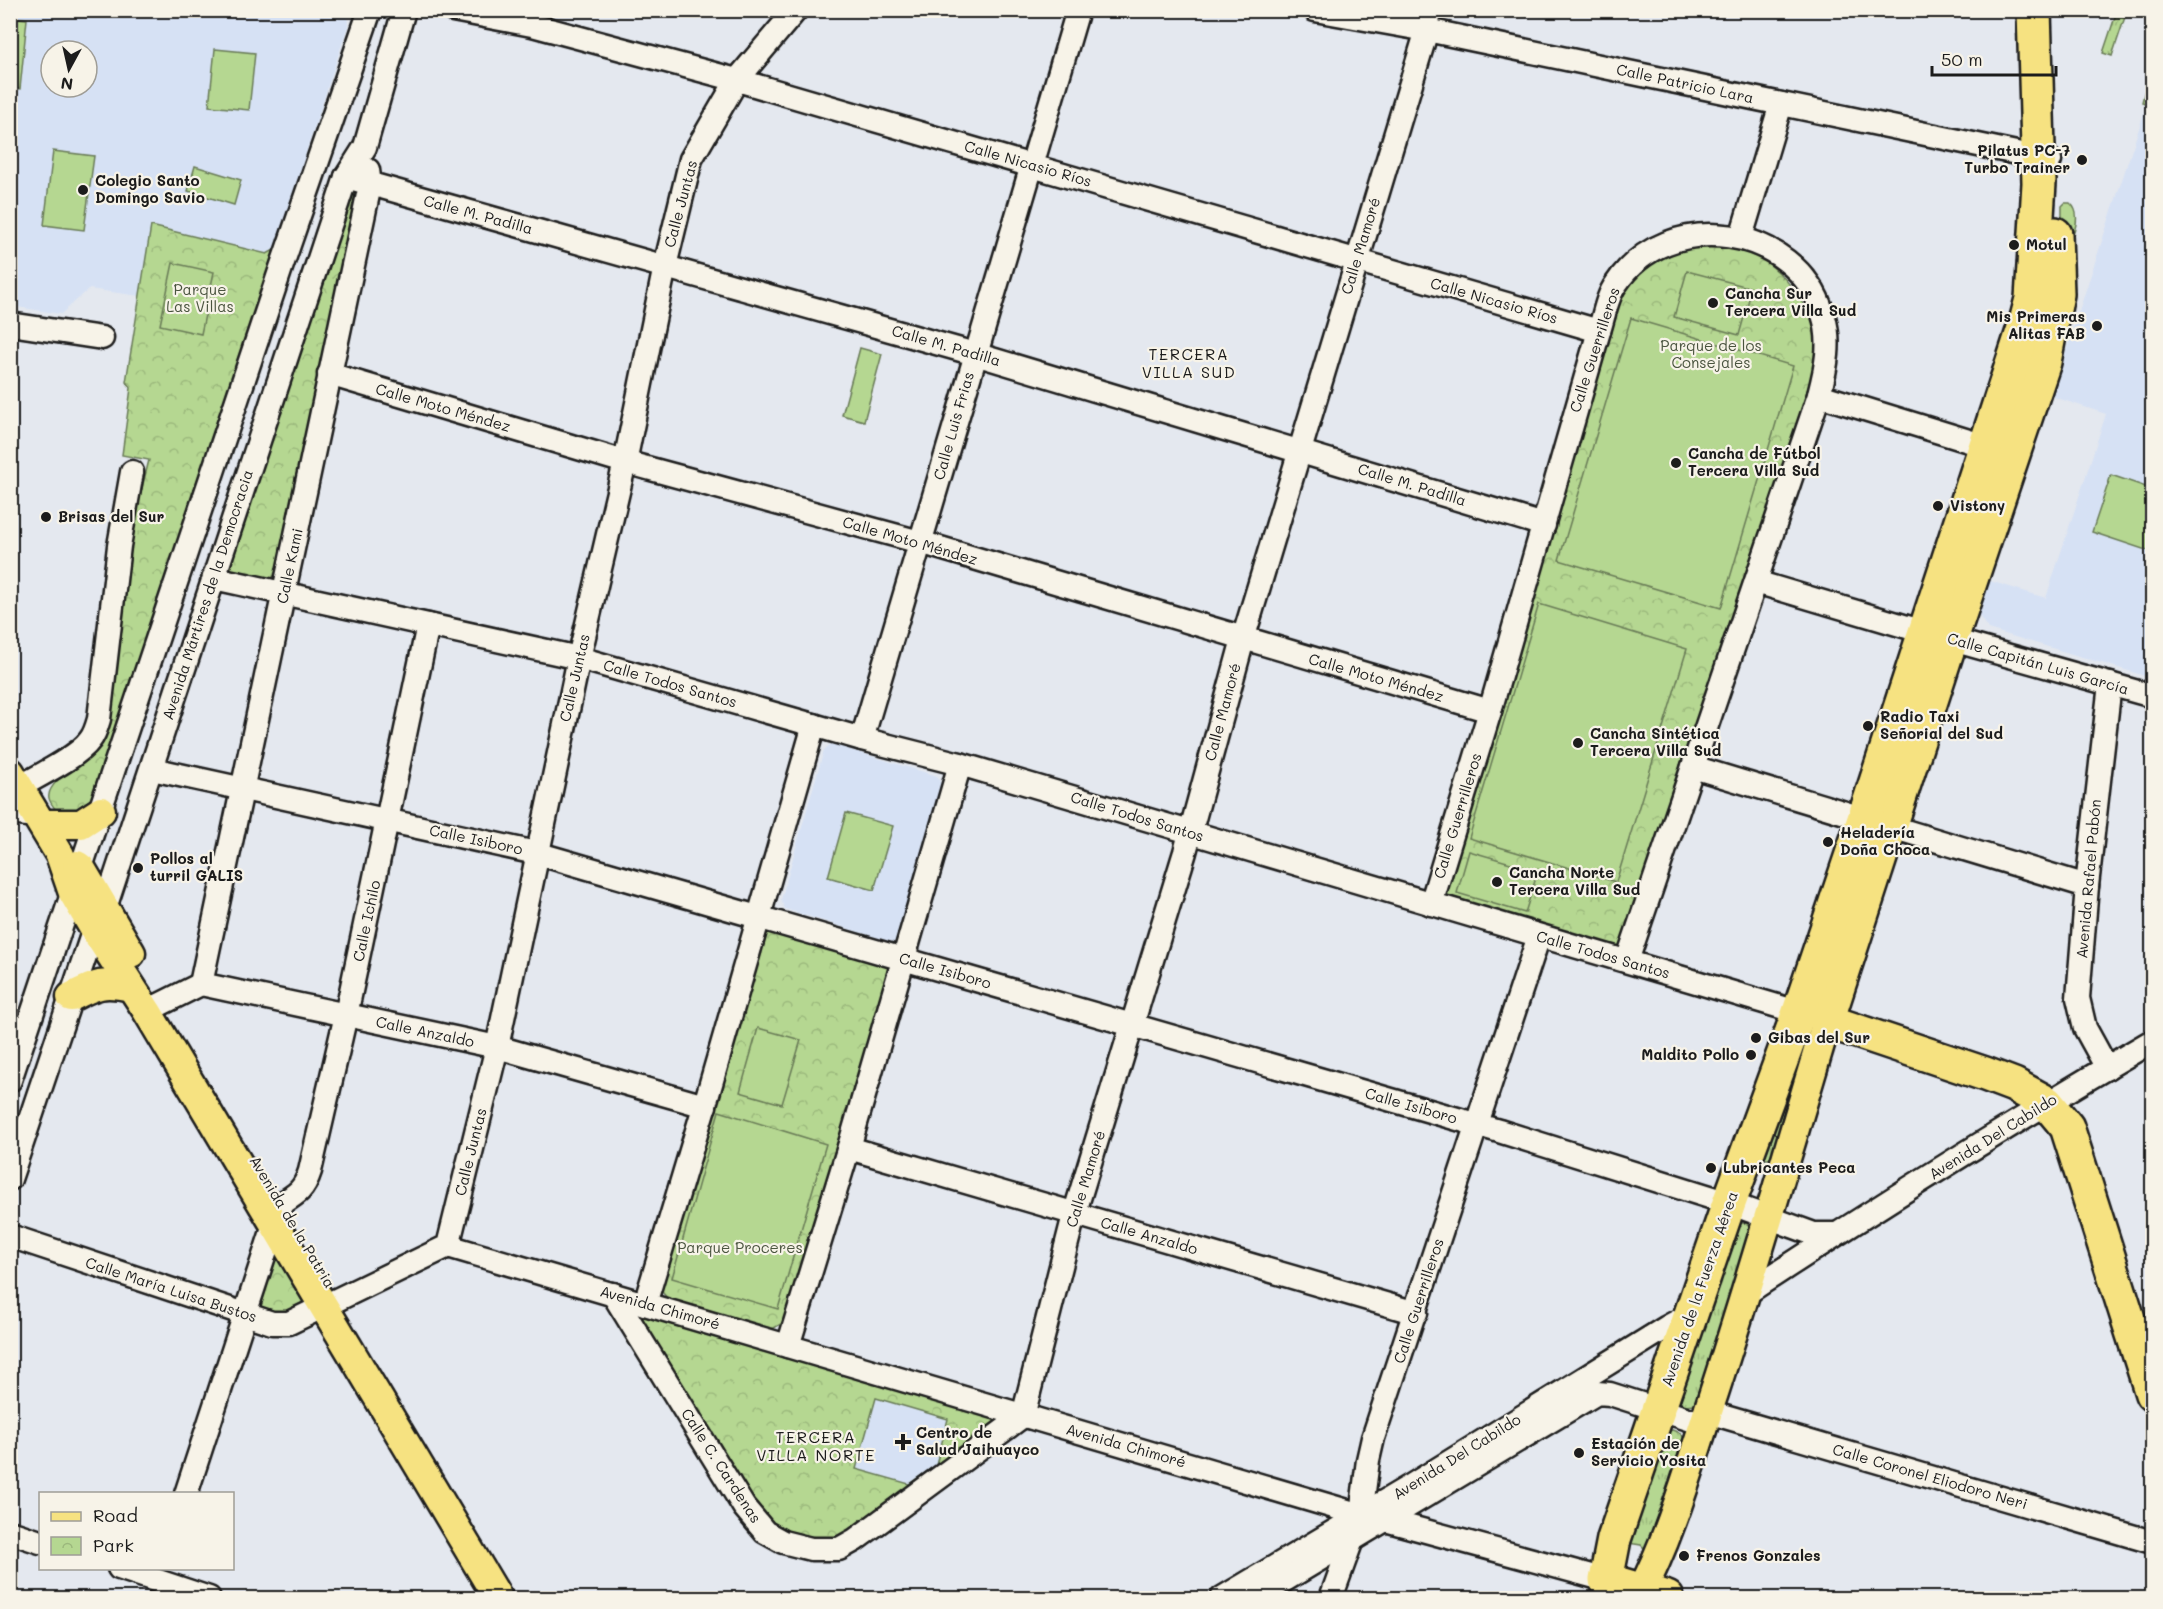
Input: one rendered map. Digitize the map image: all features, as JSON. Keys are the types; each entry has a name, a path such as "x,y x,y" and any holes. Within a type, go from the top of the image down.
{"highway":[{"name":"Avenida de la Fuerza Aérea","path":"1604,1589 1614,1539 1729,1203 1813,1017 1999,450 2044,362 2057,294 2034,10"},
{"name":"Avenida de la Fuerza Aérea","path":"2046,160 2055,10"},
{"name":"Calle Todos Santos","path":"1813,1017 1985,1074 2014,1085 2047,1103"},
{"path":"2047,1103 2067,1127 2142,1331 2152,1394"},
{"name":"Avenida Chimoré","path":"1604,1589 1649,1596"}],"main road":[{"path":"24,803 73,826 81,824 101,811"},
{"name":"Avenida de la Patria","path":"24,803 72,872 330,1302 515,1599"},
{"name":"Avenida de la Patria","path":"99,918 131,987 154,1007"},
{"path":"71,997 94,985 114,983 131,987"},
{"name":"Avenida de la Fuerza Aérea","path":"1649,1596 1660,1554 1747,1293 1769,1216 1813,1017"},
{"name":"Avenida de la Patria","path":"330,1302 498,1599"}],"street":[{"path":"10,1080 72,872 101,811 281,268 370,10"},
{"name":"Avenida Mártires de la Democracia","path":"10,1179 71,997 152,769 346,177 364,147 404,10"},
{"name":"Calle Nicasio Ríos","path":"453,10 533,18 737,80 1599,331"},
{"name":"Calle Juntas","path":"448,1245 497,1047 536,853 625,462 665,266 691,159 737,80 796,10"},
{"name":"Calle Luis Frias","path":"862,739 1078,10"},
{"name":"Calle Patricio Lara","path":"1316,10 1429,20 1781,104 2046,160"},
{"name":"Calle Mamoré","path":"1023,1416 1074,1215 1190,833 1243,639 1429,20"},
{"path":"1741,237 1781,104"},
{"name":"Calle Kami","path":"201,984 370,185 364,147"},
{"name":"Calle M. Padilla","path":"346,177 975,354 1544,525"},
{"name":"Calle Guerrilleros","path":"1431,904 1490,711 1614,285 1635,261 1662,243 1697,236 1741,237 1779,256 1800,273 1814,293 1824,315 1828,363 1627,961"},
{"path":"10,324 102,338"},
{"name":"Calle Moto Méndez","path":"329,374 625,462 920,542 1490,711"},
{"path":"1819,395 1999,450"},
{"path":"24,803 89,741 99,719 119,546 132,472"},
{"name":"Calle Todos Santos","path":"214,578 579,658 862,739 960,764 1813,1017"},
{"name":"Calle Capitán Luis García","path":"1756,582 2152,696"},
{"name":"Calle Ichilo","path":"278,1215 306,1184 346,1015 428,625"},
{"name":"Avenida Rafael Pabón","path":"2107,1068 2085,1028 2078,998 2086,886 2110,684"},
{"path":"645,1304 705,1106 814,725"},
{"path":"788,1346 849,1148 960,764"},
{"path":"1693,767 2086,886"},
{"name":"Calle Isiboro","path":"152,769 536,853 1477,1125 1729,1203"},
{"name":"Calle Guerrilleros","path":"1331,1599 1361,1515 1373,1438 1539,936"},
{"path":"154,1007 201,984"},
{"name":"Calle Anzaldo","path":"201,984 497,1047 705,1106"},
{"name":"Avenida Del Cabildo","path":"1747,1293 1835,1234 2152,1041"},
{"name":"Calle Anzaldo","path":"849,1148 1416,1313"},
{"path":"1729,1203 1814,1234 1835,1234"},
{"path":"187,1492 278,1215"},
{"name":"Calle María Luisa Bustos","path":"10,1236 272,1323 289,1323 330,1302"},
{"path":"330,1302 448,1245"},
{"name":"Avenida Chimoré","path":"448,1245 1023,1416 1361,1515 1385,1520 1604,1589"},
{"name":"Calle C. Cardenas","path":"613,1294 744,1507 765,1532 783,1542 811,1549 839,1549 855,1540 1023,1416"},
{"name":"Avenida Del Cabildo","path":"1222,1599 1691,1314"},
{"name":"Avenida Del Cabildo","path":"1255,1599 1598,1393 1610,1394 1658,1409 1706,1418"},
{"name":"Calle Coronel Eliodoro Neri","path":"1706,1418 2152,1542"},
{"path":"10,1532 39,1542"},
{"path":"122,1570 209,1599"}],"shaded area":[{"path":"343,10 347,12 348,26 274,250 267,254 151,226 140,296 89,289 61,314 11,306 10,11"},
{"path":"2147,104 2152,106 2152,678 1988,629 1978,614 1990,581 2046,598 2106,414 2051,396"},
{"path":"831,744 937,776 942,786 897,944 785,909 781,900 824,750"},
{"name":"Centro de Salud Jaihuayco","path":"876,1397 949,1419 936,1465 909,1485 856,1469"}],"green space":[{"path":"2117,11 2127,11 2112,56 2103,53"},
{"path":"11,17 27,19 20,89 11,88"},
{"path":"215,49 255,53 249,110 209,106"},
{"path":"2152,62 2152,106 2142,102"},
{"path":"10,144 17,144 11,198"},
{"path":"53,151 94,156 84,230 44,225"},
{"path":"195,166 241,180 234,205 188,191"},
{"path":"359,188 280,571 270,579 227,574 350,189"},
{"path":"2070,203 2074,209 2076,223 2062,263 2062,206"},
{"name":"Parque Las Villas","path":"151,226 267,254 274,250 274,260 93,806 59,814 49,798 49,793 57,781 86,758 129,540 149,460 122,455 131,388 126,382"},
{"name":"Parque de los Consejales","path":"1713,246 1727,247 1752,254 1773,268 1792,287 1808,310 1813,323 1814,368 1811,383 1623,943 1608,947 1449,899 1445,892 1615,312 1632,282 1653,262 1679,251"},
{"path":"173,263 214,272 201,334 160,325"},
{"name":"Cancha Sur Tercera Villa Sud","path":"1687,271 1752,288 1739,335 1674,317"},
{"name":"Cancha de Fútbol Tercera Villa Sud","path":"1631,318 1793,366 1721,608 1559,560"},
{"path":"860,348 882,354 864,421 842,415"},
{"path":"2111,475 2152,489 2152,552 2092,532"},
{"name":"Cancha Sintética Tercera Villa Sud","path":"1539,604 1687,649 1616,882 1469,838"},
{"path":"846,813 893,826 874,890 828,877"},
{"name":"Cancha Norte Tercera Villa Sud","path":"1469,851 1538,871 1525,913 1457,893"},
{"name":"Parque Proceres","path":"768,929 890,966 788,1320 774,1328 765,1328 670,1301 662,1292 661,1285 763,935"},
{"path":"758,1028 801,1040 782,1104 740,1092"},
{"path":"1805,1037 1807,1039 1771,1159 1766,1159 1761,1155"},
{"path":"719,1111 826,1144 778,1309 672,1278"},
{"path":"1737,1222 1748,1224 1751,1230 1699,1400 1695,1404 1684,1405 1676,1398"},
{"path":"278,1249 311,1301 284,1313 272,1313 256,1308"},
{"path":"647,1315 993,1417 997,1424 843,1536 832,1539 793,1534 774,1524 743,1491 641,1322 642,1317","holes":["876,1398 948,1419 936,1465 909,1484 856,1469"]},
{"path":"1666,1431 1681,1433 1686,1442 1648,1552 1641,1545 1628,1543"}],"place":[{"name":"Pilatus PC-7 Turbo Trainer","path":"2082,160"},
{"name":"Colegio Santo Domingo Savio","path":"83,190"},
{"name":"Motul","path":"2014,245"},
{"name":"Cancha Sur Tercera Villa Sud","path":"1713,303"},
{"name":"Mis Primeras Alitas FAB","path":"2097,326"},
{"name":"Cancha de Fútbol Tercera Villa Sud","path":"1676,463"},
{"name":"Vistony","path":"1938,506"},
{"name":"Brisas del Sur","path":"46,517"},
{"name":"Radio Taxi Señorial del Sud","path":"1868,726"},
{"name":"Cancha Sintética Tercera Villa Sud","path":"1578,743"},
{"name":"Heladería Doña Choca","path":"1828,842"},
{"name":"Pollos al turril GALIS","path":"138,868"},
{"name":"Cancha Norte Tercera Villa Sud","path":"1497,882"},
{"name":"Gibas del Sur","path":"1756,1038"},
{"name":"Maldito Pollo","path":"1751,1055"},
{"name":"Lubricantes Peca","path":"1711,1168"},
{"name":"Centro de Salud Jaihuayco","path":"903,1442"},
{"name":"Estación de Servicio Yosita","path":"1579,1453"},
{"name":"Frenos Gonzales","path":"1684,1556"}],"district":[{"name":"TERCERA VILLA SUD","path":"1189,363"},
{"name":"TERCERA VILLA NORTE","path":"816,1446"}]}
